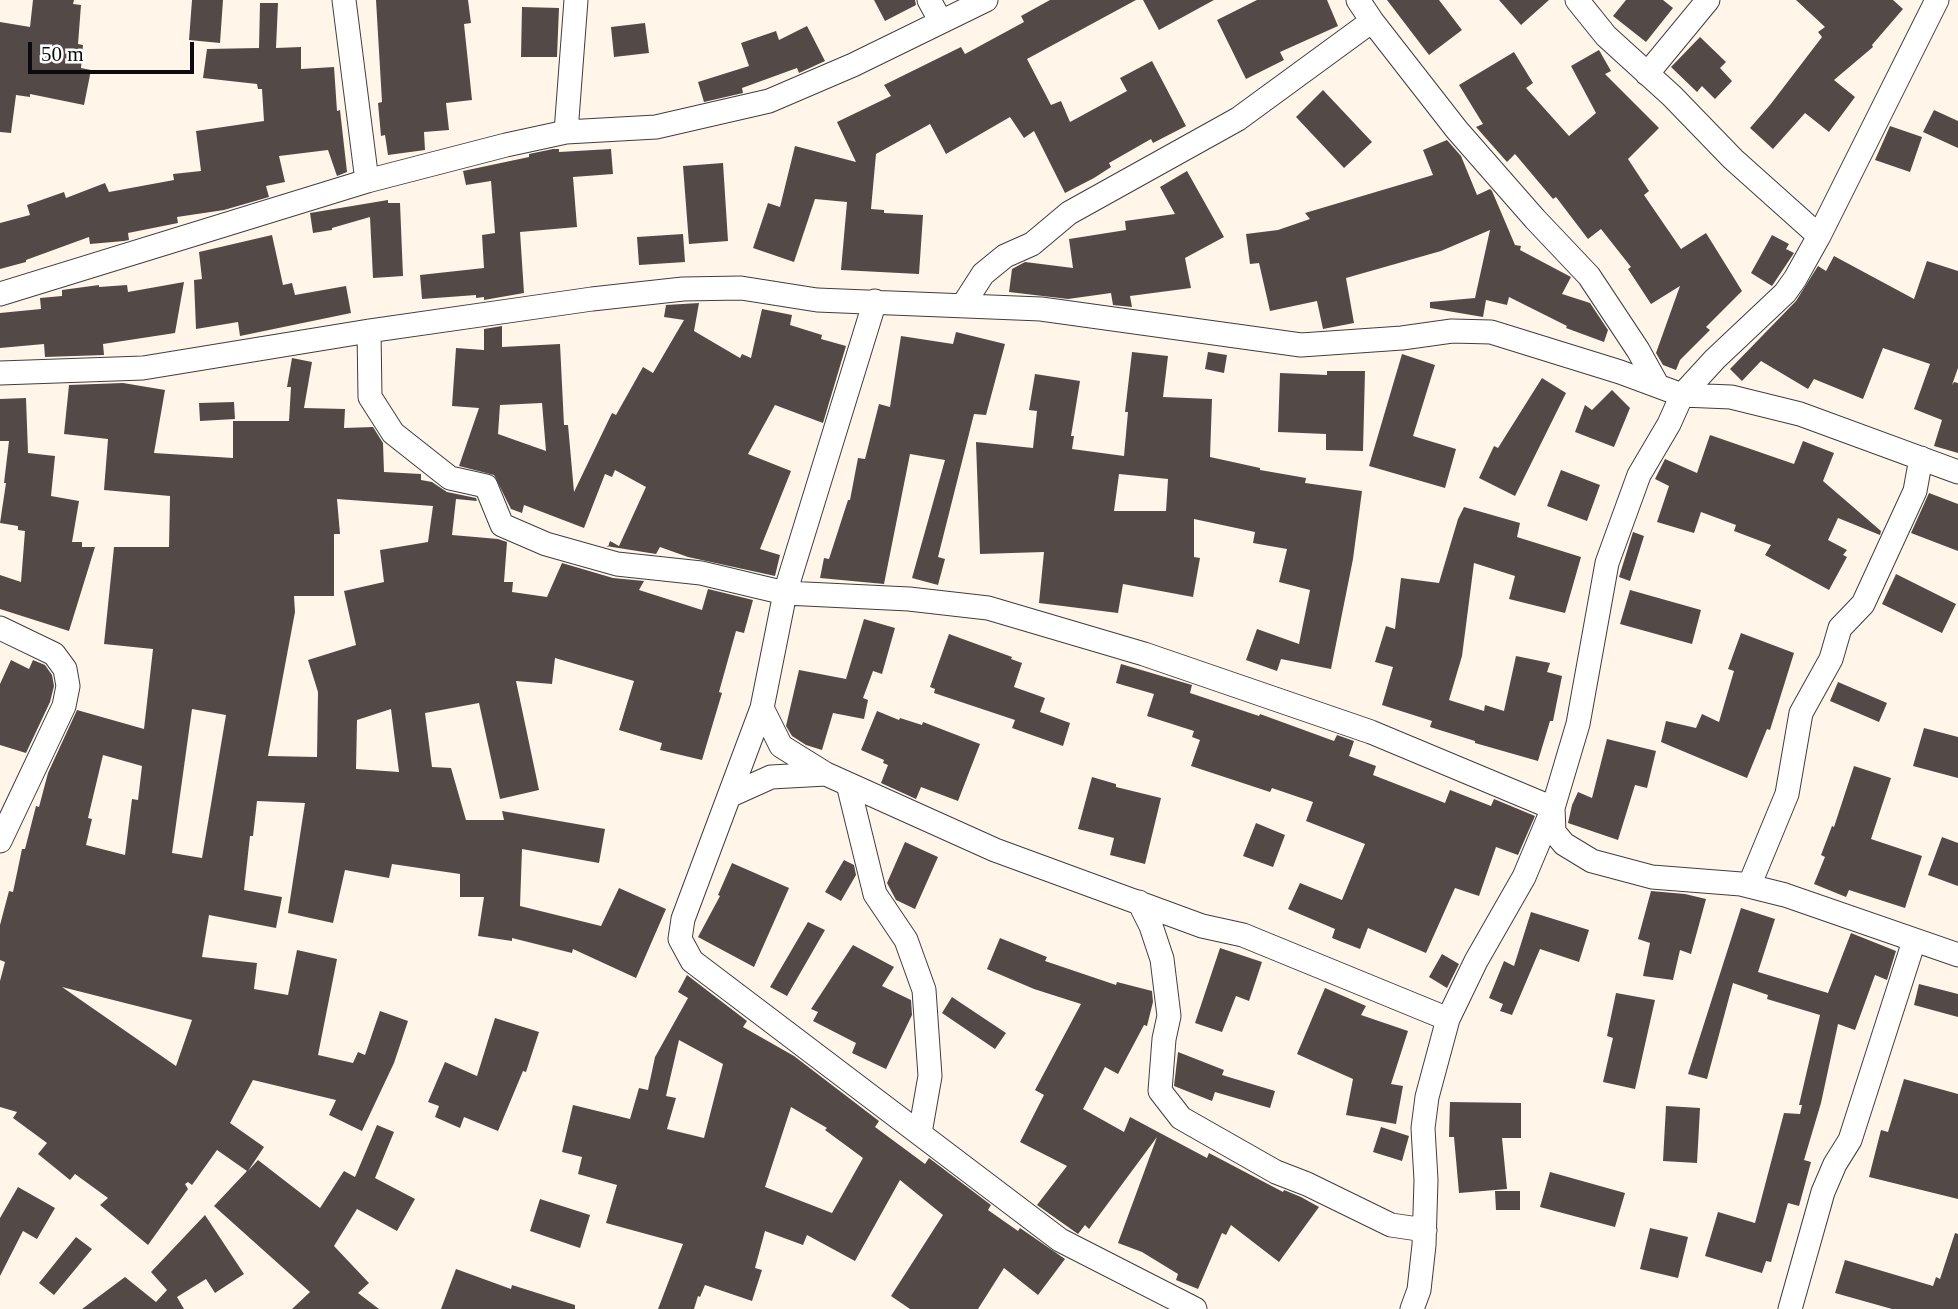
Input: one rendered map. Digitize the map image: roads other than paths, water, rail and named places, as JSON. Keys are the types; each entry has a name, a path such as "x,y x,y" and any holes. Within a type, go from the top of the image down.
{"street":[{"path":"344,0 367,181"},
{"path":"566,132 576,0"},
{"path":"929,0 941,22"},
{"path":"0,294 367,181 506,145 566,132 656,127 769,101 853,65 986,0"},
{"path":"1358,0 1372,22 1457,130 1589,276 1658,386"},
{"path":"1577,0 1606,36 1672,96 1733,159 1819,236"},
{"path":"1647,75 1708,0"},
{"path":"1412,1309 1419,1290 1424,1230 1426,1180 1423,1128 1448,1019 1476,961 1524,877 1553,808 1578,724 1607,564 1639,475 1669,424 1682,395 1715,359 1785,293 1819,236 1937,0"},
{"path":"963,305 983,274 1005,256 1032,244 1069,213 1238,119 1372,22"},
{"path":"0,373 143,368 369,331 592,299 682,289 741,288 817,300 1041,309 1301,345 1402,338 1452,331 1491,332 1682,395 1731,397 1800,414 1958,472"},
{"path":"875,301 785,593 762,708 683,919 680,939 692,961 1060,1240 1188,1307"},
{"path":"369,331 370,397 393,433 450,478 486,486 502,525 546,544 617,565 701,573 785,593 909,599 988,608 1144,654 1371,733 1553,808"},
{"path":"1749,886 1787,794 1801,713 1831,659 1840,628 1863,604 1915,491 1921,458"},
{"path":"0,628 54,654 65,669 68,686 64,706 0,841"},
{"path":"762,708 781,746 826,774 848,784 995,850 1202,926 1243,935 1448,1019"},
{"path":"731,795 771,777 826,774"},
{"path":"848,784 875,894 906,940 925,990 930,1076 920,1133"},
{"path":"1553,808 1555,832 1564,845 1592,862 1652,877 1749,886 1785,895 1958,955"},
{"path":"1139,902 1151,926 1162,960 1169,1016 1164,1040 1160,1091 1181,1118 1276,1172 1391,1225 1424,1230"},
{"path":"1790,1309 1823,1192 1835,1164 1850,1140 1914,941"}]}
